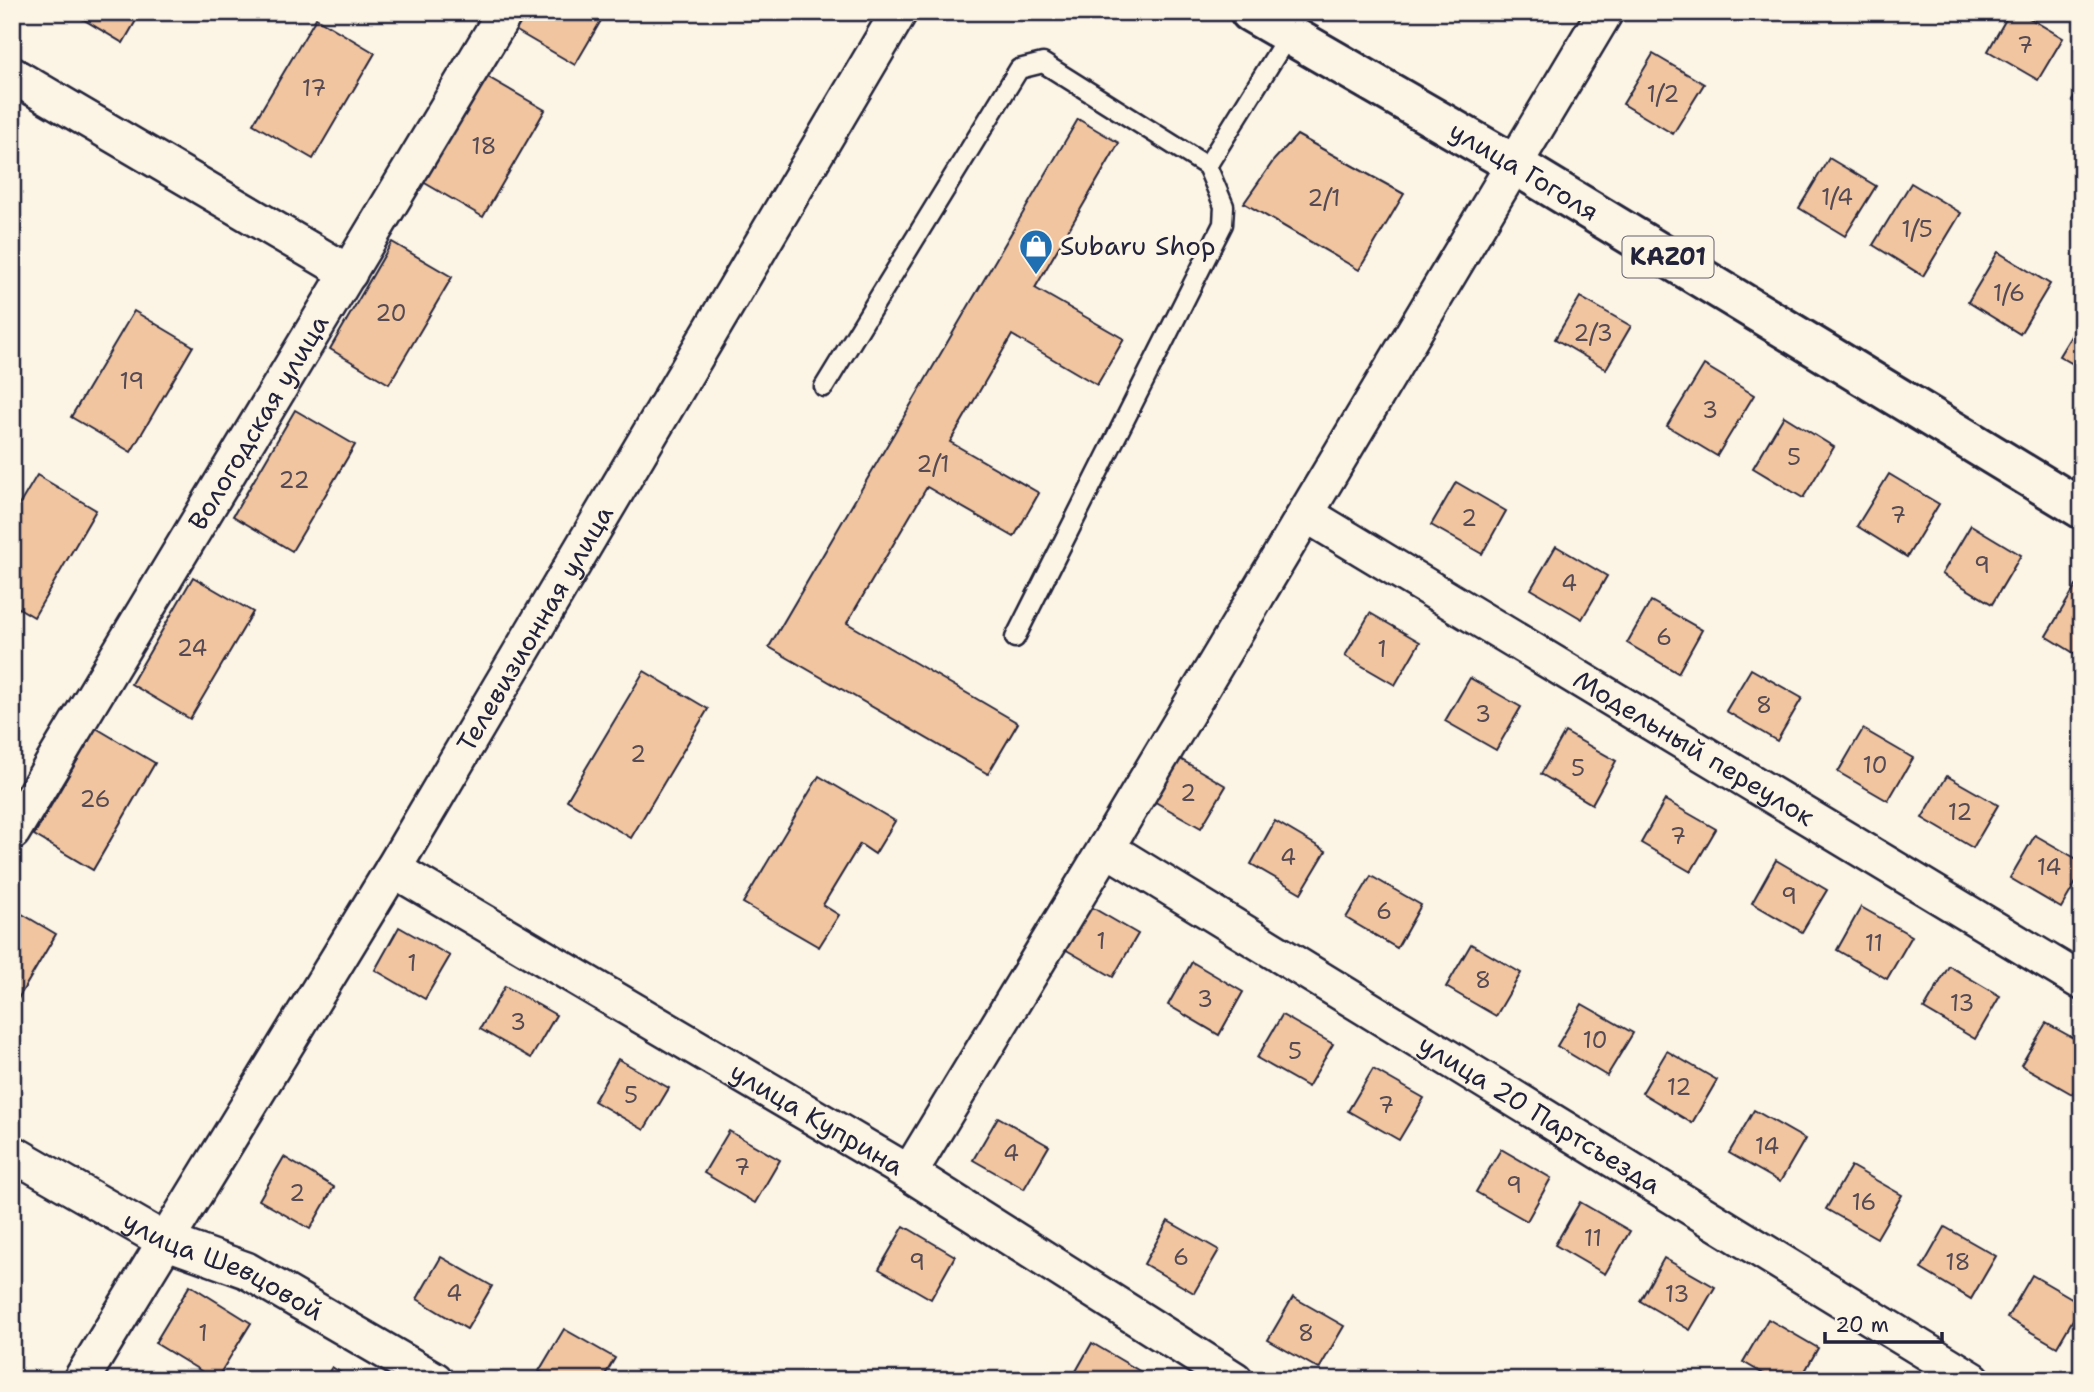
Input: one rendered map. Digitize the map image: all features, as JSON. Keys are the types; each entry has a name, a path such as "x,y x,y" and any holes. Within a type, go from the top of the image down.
{"highway":[{"name":"улица Гоголя","path":"1251,12 1512,163 2082,509"}],"street":[{"name":"Вологодская улица","path":"12,832 505,12"},
{"name":"Телевизионная улица","path":"81,1380 393,869 899,12"},
{"path":"909,1173 1306,514 1512,163 1605,12"},
{"path":"12,75 349,273"},
{"name":"Модельный переулок","path":"1306,514 2082,982"},
{"name":"улица 20 Партсъезда","path":"1106,848 1973,1380"},
{"name":"улица Куприна","path":"393,869 909,1173 1235,1380"},
{"name":"улица Шевцовой","path":"12,1153 165,1241 246,1270 435,1380"}],"lane":[{"path":"1207,166 1289,34"},
{"path":"824,387 1019,69 1043,63 1207,166 1224,206 1223,224 1015,638"}],"building":[{"path":"71,12 141,12 123,43"},
{"path":"526,12 606,12 575,65 515,30"},
{"path":"2010,12 2019,12 2063,38 2038,80 1988,51"},
{"path":"316,18 375,53 313,159 253,124"},
{"path":"1653,54 1704,84 1673,134 1623,104"},
{"path":"486,76 545,110 483,217 423,182"},
{"path":"2082,84 2082,107 2072,101"},
{"path":"1078,119 1119,143 1035,288 1124,339 1097,385 1012,335 950,442 1039,493 1014,537 927,487 847,623 1018,723 988,774 769,647"},
{"path":"1297,135 1404,194 1359,270 1244,203 1274,160"},
{"path":"1829,158 1876,186 1845,236 1799,208"},
{"path":"1911,183 1961,213 1923,276 1873,245"},
{"path":"392,242 452,277 389,384 330,349"},
{"path":"1998,252 2050,284 2020,334 1968,302"},
{"path":"1580,297 1631,326 1606,369 1555,339"},
{"path":"134,311 193,346 131,452 71,417"},
{"path":"2082,318 2082,369 2059,356"},
{"path":"1704,365 1754,395 1717,456 1667,426"},
{"path":"295,410 355,445 292,551 233,516"},
{"path":"1784,416 1834,447 1803,498 1753,468"},
{"path":"1889,474 1939,504 1907,557 1857,526"},
{"path":"37,475 96,510 34,617 12,604 12,517"},
{"path":"1456,482 1506,511 1482,554 1431,525"},
{"path":"1971,525 2021,555 1992,604 1942,574"},
{"path":"1556,546 1607,576 1582,619 1531,589"},
{"path":"193,577 253,612 190,719 131,684"},
{"path":"2076,586 2082,590 2082,658 2046,636"},
{"path":"1651,601 1702,630 1678,673 1627,643"},
{"path":"1370,613 1420,642 1395,685 1345,656"},
{"path":"1751,669 1802,698 1777,741 1726,711"},
{"path":"644,671 708,709 631,838 567,800"},
{"path":"1470,678 1521,707 1496,750 1445,721"},
{"path":"96,728 155,763 93,870 34,835"},
{"path":"1863,729 1913,758 1888,801 1838,772"},
{"path":"1565,732 1616,761 1592,804 1541,774"},
{"path":"1175,756 1226,786 1201,828 1150,799"},
{"path":"819,776 895,821 875,854 860,844 823,905 839,915 819,947 743,903"},
{"path":"1947,776 1998,805 1973,848 1922,818"},
{"path":"1665,800 1716,829 1691,872 1641,843"},
{"path":"1275,821 1326,851 1301,893 1251,864"},
{"path":"2035,835 2082,862 2082,872 2061,908 2010,878"},
{"path":"1776,860 1827,890 1802,932 1752,903"},
{"path":"1371,876 1421,905 1397,948 1346,918"},
{"path":"1088,905 1138,934 1113,977 1063,948"},
{"path":"1861,907 1912,936 1887,979 1837,950"},
{"path":"12,908 56,934 12,1009"},
{"path":"399,927 450,956 425,999 375,970"},
{"path":"1471,944 1521,973 1496,1016 1446,987"},
{"path":"1192,962 1243,992 1219,1035 1168,1005"},
{"path":"1949,966 2000,996 1975,1039 1924,1009"},
{"path":"505,986 556,1015 531,1058 480,1029"},
{"path":"1582,1004 1633,1033 1607,1076 1557,1046"},
{"path":"1282,1015 1333,1044 1308,1087 1257,1058"},
{"path":"2046,1023 2082,1043 2082,1077 2072,1094 2021,1065"},
{"path":"1667,1051 1717,1080 1692,1123 1642,1093"},
{"path":"618,1059 669,1088 644,1130 594,1101"},
{"path":"1373,1069 1424,1098 1399,1140 1348,1111"},
{"path":"1754,1110 1805,1139 1780,1182 1729,1153"},
{"path":"998,1117 1049,1146 1024,1189 973,1160"},
{"path":"729,1131 780,1160 755,1203 704,1173"},
{"path":"1501,1149 1551,1178 1527,1221 1476,1192"},
{"path":"284,1157 334,1187 310,1229 259,1200"},
{"path":"1851,1166 1902,1195 1877,1238 1826,1209"},
{"path":"1580,1202 1630,1231 1605,1274 1555,1245"},
{"path":"1168,1221 1219,1250 1194,1293 1144,1264"},
{"path":"904,1226 955,1256 931,1299 879,1269"},
{"path":"1945,1227 1996,1256 1971,1299 1921,1269"},
{"path":"441,1257 492,1286 467,1329 417,1299"},
{"path":"1664,1258 1715,1287 1690,1330 1640,1301"},
{"path":"2032,1275 2082,1304 2057,1347 2007,1318"},
{"path":"190,1285 251,1323 216,1380 155,1343"},
{"path":"1293,1297 1344,1326 1319,1369 1268,1340"},
{"path":"1768,1319 1818,1348 1800,1380 1774,1380 1743,1362"},
{"path":"564,1329 615,1358 602,1380 554,1380 539,1371"},
{"path":"1092,1343 1143,1373 1139,1380 1071,1380"},
{"path":"332,1367 352,1380 324,1380"},
{"path":"1415,1370 1432,1380 1410,1380"}],"place":[{"name":"Subaru Shop","path":"1036,276"}]}
